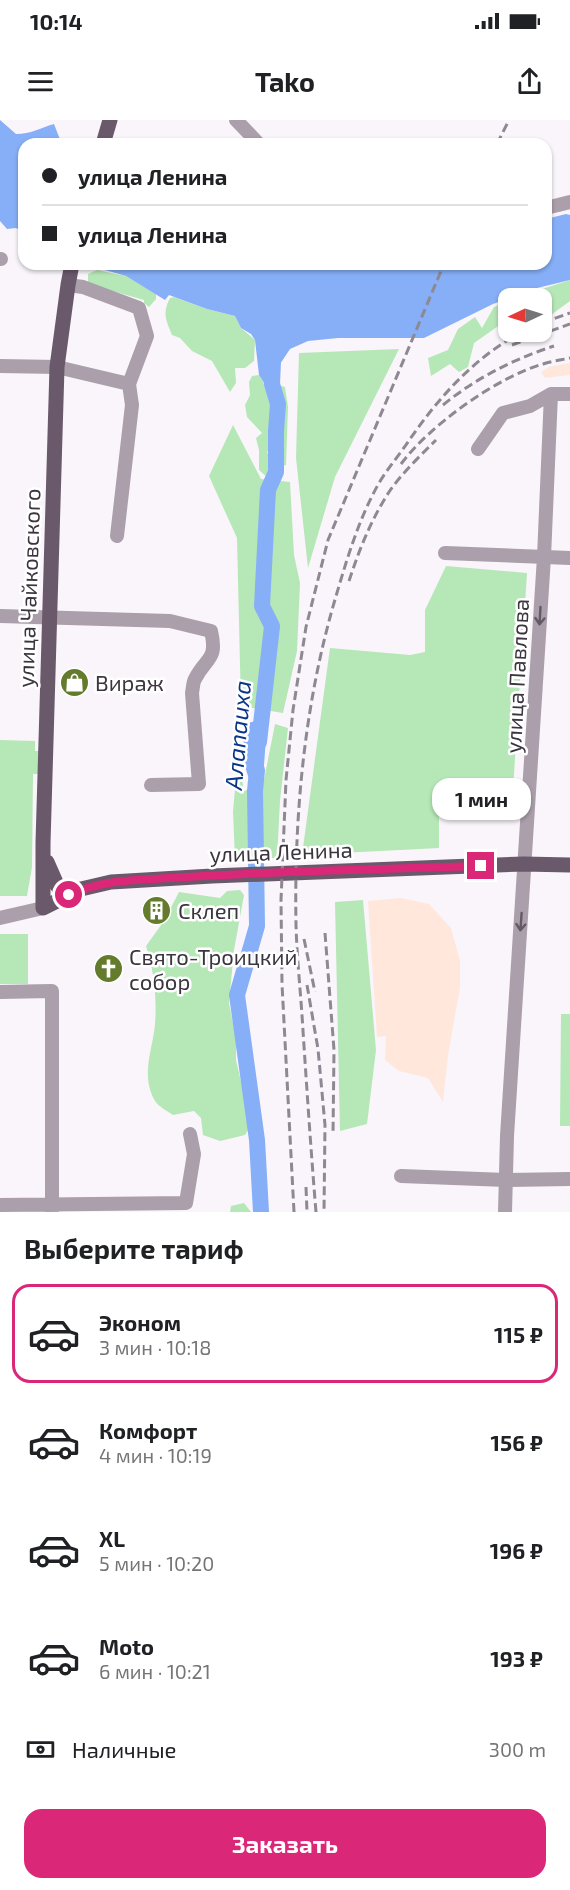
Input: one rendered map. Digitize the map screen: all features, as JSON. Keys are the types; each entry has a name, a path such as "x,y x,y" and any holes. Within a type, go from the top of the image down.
{"main road":[{"path":"105,138 110,120"},
{"name":"улица Чайковского","path":"43,908 57,368 70,273"},
{"path":"43,843 48,868 58,887 66,890 81,889"},
{"name":"улица Ленина","path":"43,908 81,889 111,882 524,864 570,865"}],"street":[{"path":"236,120 253,138"},
{"path":"552,206 570,202"},
{"path":"70,273 83,287 139,308 147,336 129,384 132,405 117,536"},
{"path":"0,366 57,368 129,384"},
{"path":"478,449 503,413 530,406 551,394 570,394"},
{"name":"улица Павлова","path":"506,1212 507,1136 544,557 551,394"},
{"path":"444,554 570,558"},
{"path":"0,616 170,621 211,631 214,643 210,660 195,679 192,693 199,784 151,785"},
{"name":"улица Ленина","path":"0,918 43,908"},
{"path":"0,992 52,991 51,1209"},
{"path":"0,1205 51,1209 186,1203 194,1154 190,1134"},
{"path":"401,1176 506,1180 570,1179"}],"shaded area":[{"path":"570,363 570,375 545,378 541,372 549,367"},
{"path":"401,898 429,904 451,928 460,961 460,988 448,1055 443,1102 428,1078 399,1071 385,1060 386,1036 377,1037 368,901"}],"green space":[{"path":"97,270 126,276 156,294 156,299 149,307 144,300 88,284 88,274"},
{"path":"570,280 570,301 552,314 552,288 545,288"},
{"path":"174,297 235,316 241,328 255,340 254,361 245,368 235,368 236,383 230,392 212,361 192,351 180,338 172,335 166,312 170,298"},
{"path":"498,305 498,326 474,343 468,367 459,372 450,364 431,376 428,358 448,350 458,329 475,317 482,328 494,307"},
{"path":"399,349 335,477 308,568 296,458 299,353"},
{"path":"259,375 276,405 272,412 272,449 267,452 273,463 273,475 268,478 259,470 259,450 256,438 262,433 247,417 245,405 250,395 249,382 252,376"},
{"path":"278,385 285,387 288,407 286,465 282,466 283,406"},
{"path":"233,425 261,479 290,482 294,555 300,583 297,651 283,713 241,706 237,538 209,476"},
{"path":"446,566 527,573 513,789 439,799 439,848 302,855 330,648 410,655 425,652 425,610"},
{"path":"275,724 288,728 280,801 277,858 235,858 233,812 238,755 244,791 263,785"},
{"path":"0,740 35,741 35,751 41,751 41,774 33,774 32,867 27,896 0,896"},
{"path":"240,890 244,895 234,950 229,1003 236,1039 236,1060 251,1125 245,1135 220,1141 203,1135 201,1118 194,1111 173,1115 156,1103 151,1091 148,1072 156,1004 153,974 146,946 164,921 179,892 220,898 227,891"},
{"path":"363,900 376,1050 367,1124 340,1131 335,902"},
{"path":"0,934 28,934 28,984 0,984"},
{"path":"561,1014 570,1014 570,1126 560,1126"},
{"path":"244,1203 251,1212 230,1212 231,1206"}],"water":[{"path":"0,120 16,134 31,132 54,124 59,138 18,138 18,229 7,229 0,221"},
{"path":"570,215 570,280 537,288 498,288 498,302 424,338 338,338 308,341 290,349 278,367 279,383 272,384 264,383 259,375 255,340 251,334 241,328 235,316 207,309 169,295 165,300 126,276 105,270 552,270 552,218"},
{"path":"262,719 267,725 264,765 255,791 245,766 244,734 245,724"}],"waterway":[{"name":"Алапаиха","path":"259,742 272,626 262,606 268,490 276,472 278,404 272,384 273,362"},
{"name":"Алапаиха","path":"257,770 255,791 257,926 237,995 257,1140 261,1212"}],"railway":[{"path":"500,138 509,120"},
{"path":"294,1212 282,984 281,900 286,780 293,710 306,627 328,540 441,270"},
{"path":"552,319 570,313"},
{"path":"512,345 570,324"},
{"path":"316,1212 296,925 299,803 315,682 334,603 353,542 383,477 421,423 446,393 489,353 505,342"},
{"path":"443,405 496,370 554,346"},
{"path":"401,464 413,449 446,419 485,391 525,370 570,358"},
{"path":"349,581 366,535 389,492 405,471 436,440"},
{"path":"325,933 334,1050 333,1134"},
{"path":"304,939 315,992"},
{"path":"307,985 318,1049 325,1125 324,1212"},
{"path":"306,1187 307,1212"}],"place":[{"name":"Вираж","path":"74,682"},
{"name":"Склеп","path":"157,910"},
{"name":"Свято-Троицкий собор","path":"108,969"}],"route":[{"path":"69,895 81,889 111,882 481,866"}]}
